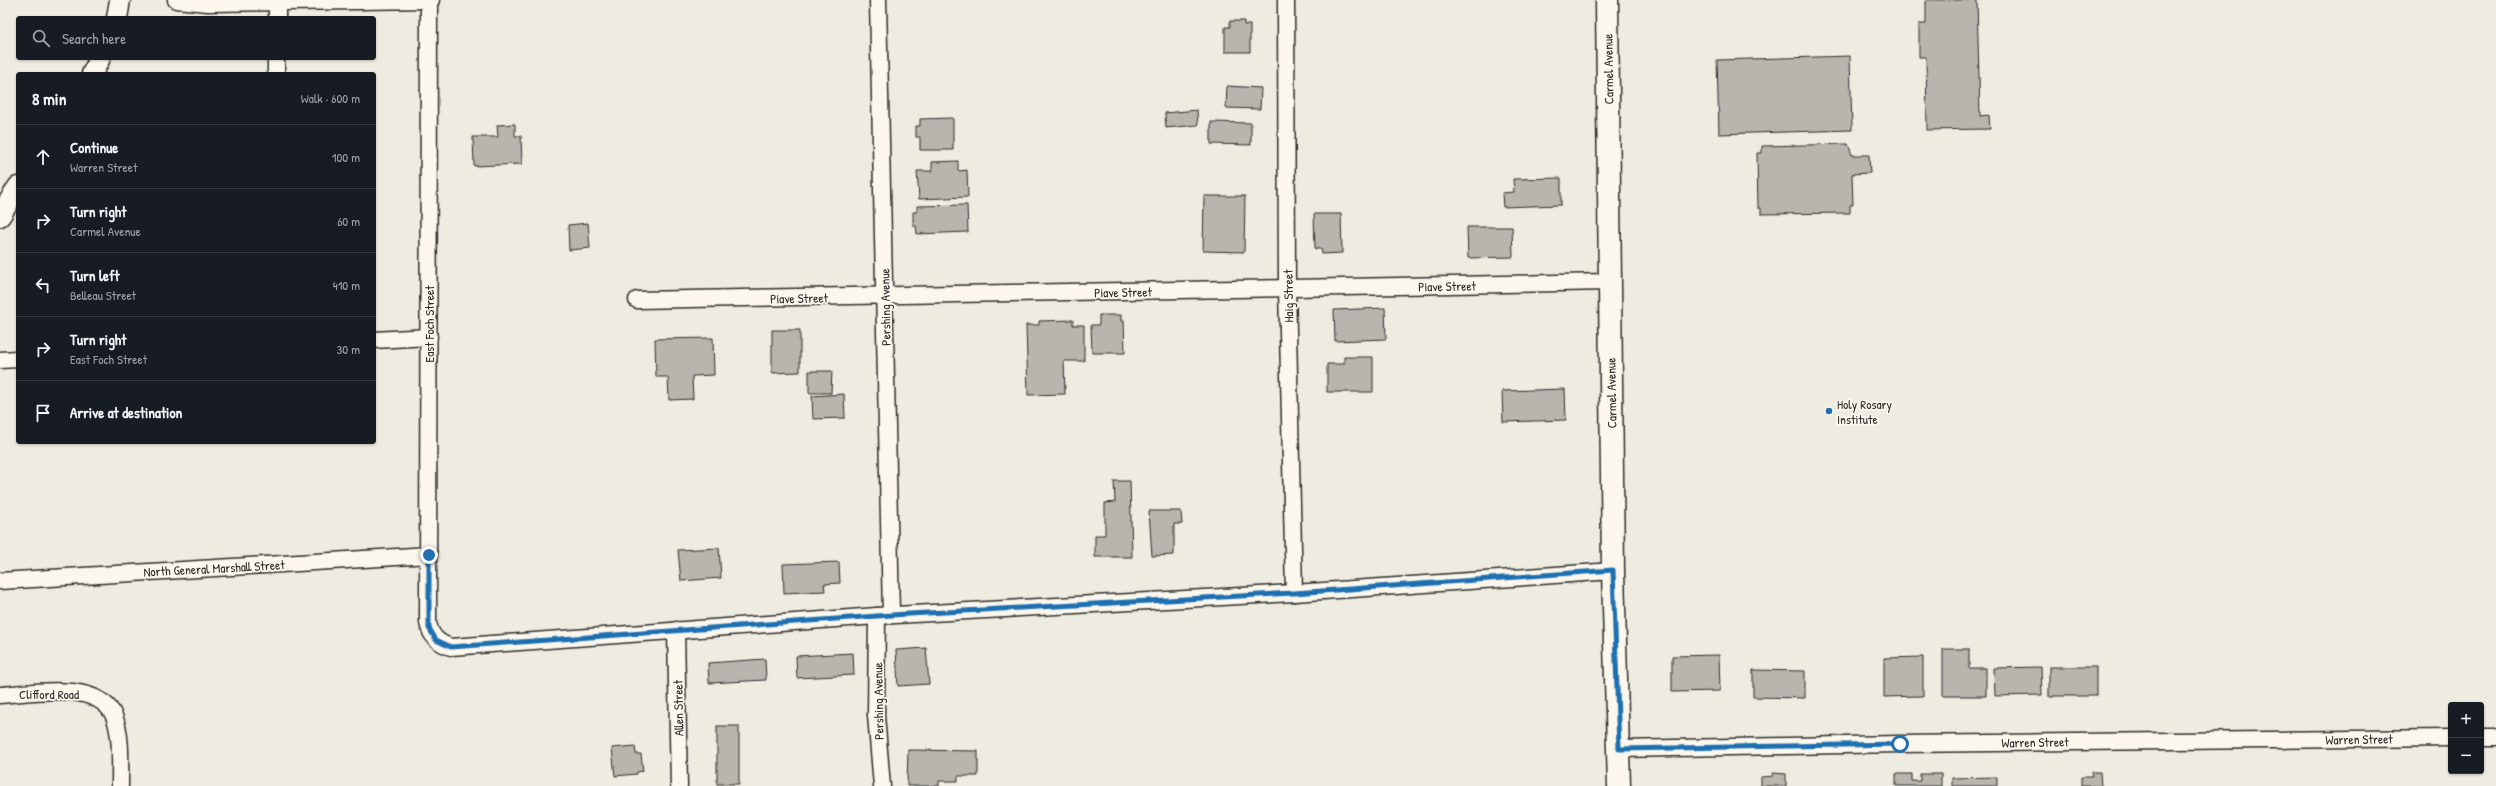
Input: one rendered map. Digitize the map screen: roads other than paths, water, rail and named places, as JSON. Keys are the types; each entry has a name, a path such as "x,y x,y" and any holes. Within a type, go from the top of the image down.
{"main road":[{"name":"Carmel Avenue","path":"1607,0 1613,570 1619,786"}],"street":[{"path":"117,16 120,0"},
{"path":"176,0 208,3 430,0"},
{"name":"East Foch Street","path":"430,0 428,622 432,634 441,644 451,647 676,630"},
{"name":"Pershing Avenue","path":"878,0 884,296 884,615 876,715 882,786"},
{"name":"Haig Street","path":"1286,0 1287,288 1294,593"},
{"path":"276,16 277,2"},
{"path":"93,72 99,60"},
{"path":"276,60 276,72"},
{"path":"0,216 16,189"},
{"name":"Piave Street","path":"637,300 1610,282"},
{"path":"376,340 429,337"},
{"path":"0,360 16,359"},
{"name":"North General Marshall Street","path":"0,581 429,555"},
{"path":"676,630 884,615 1294,593 1613,570"},
{"name":"Allen Street","path":"676,630 679,786"},
{"name":"Clifford Road","path":"0,695 59,691 80,693 101,700 114,716 117,730 120,786"},
{"name":"Warren Street","path":"1619,749 1900,744 2448,738"},
{"path":"2484,738 2496,738"}],"place":[{"name":"Holy Rosary Institute","path":"1829,411"}]}
